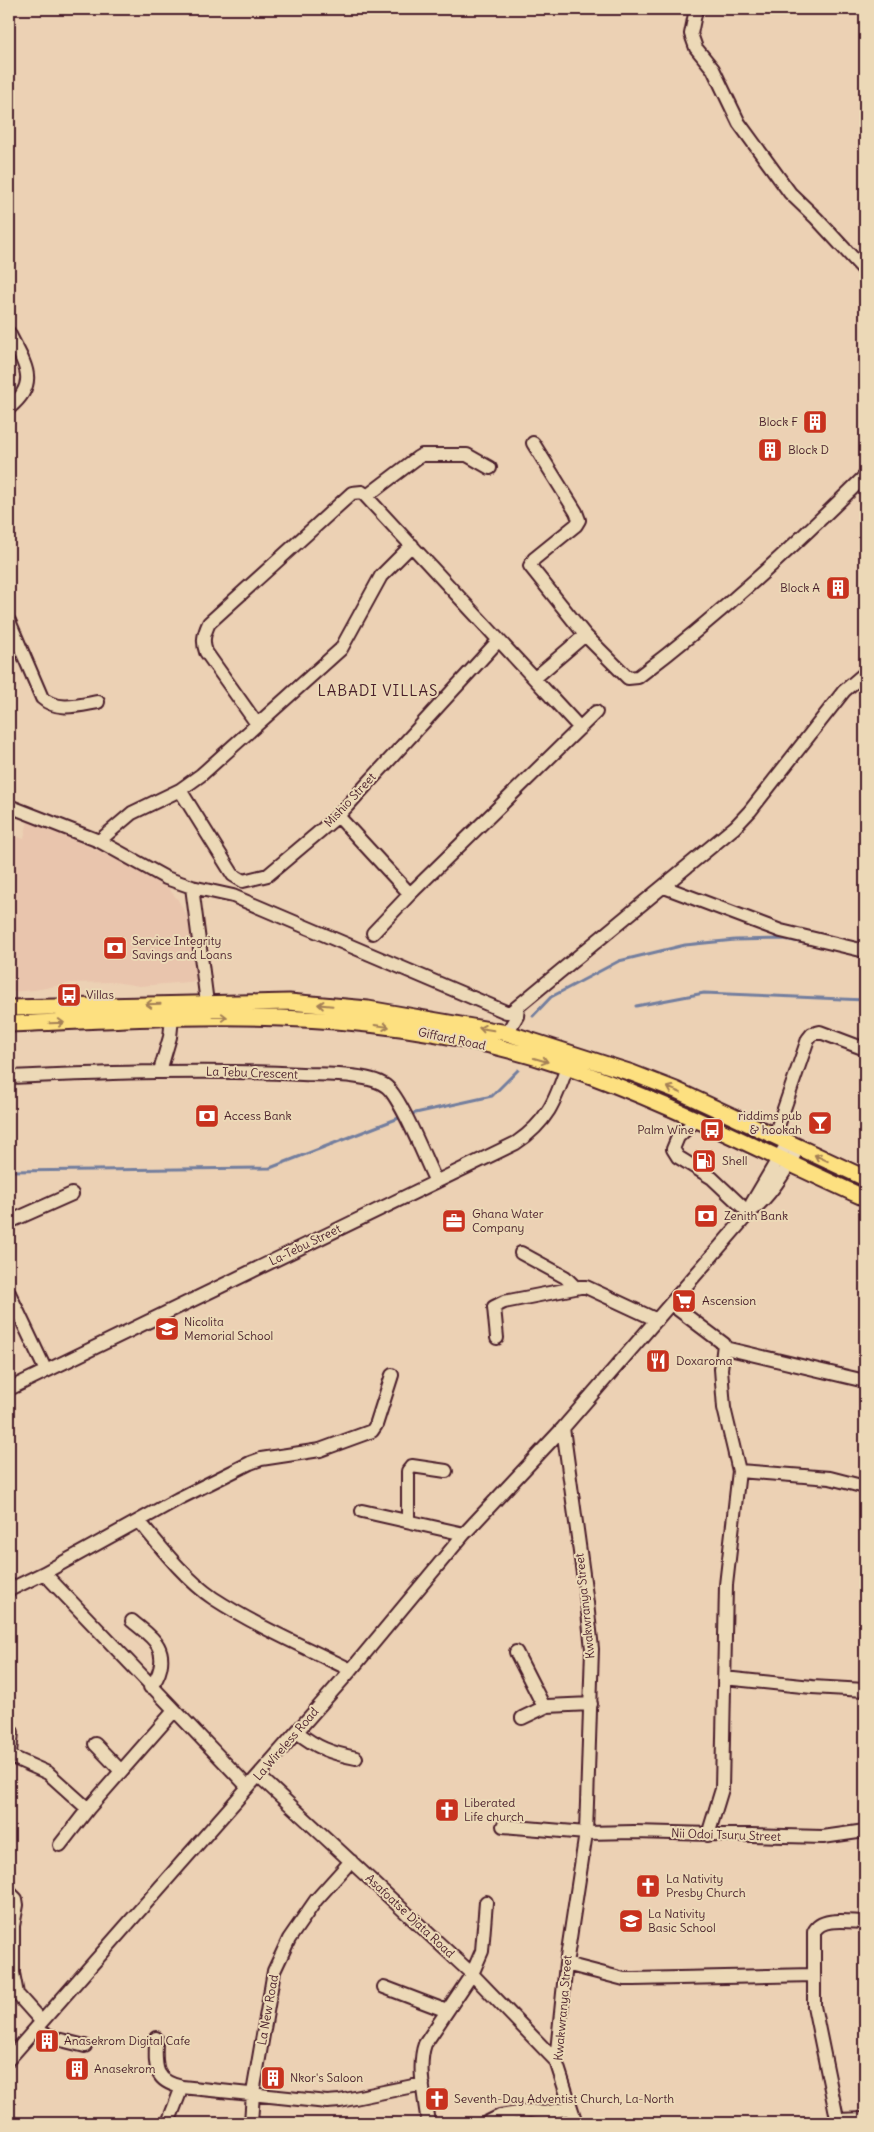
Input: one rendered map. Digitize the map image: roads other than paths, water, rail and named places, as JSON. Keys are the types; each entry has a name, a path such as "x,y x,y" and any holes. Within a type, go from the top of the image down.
{"main road":[{"name":"Giffard Road","path":"9,1008 207,1002 289,1002 358,1008 423,1017 507,1033 632,1073 676,1090 865,1178"},
{"name":"Giffard Road","path":"9,1024 172,1018 281,1018 362,1023 447,1036 567,1067 645,1096 865,1198"}],"street":[{"path":"696,9 691,34 696,48 713,69 739,123 790,193 865,271"},
{"path":"9,333 27,374 27,386 24,395 9,408"},
{"path":"533,443 576,512 578,520 576,525 534,559 530,566 585,635 628,678 638,677 696,633 822,519 865,476"},
{"path":"366,496 422,455 467,455 490,468"},
{"path":"257,724 206,652 203,644 204,634 209,623 352,493 362,492 580,728"},
{"path":"99,841 132,813 180,790 201,775 341,649 381,576 412,545"},
{"path":"9,621 42,698 48,704 70,707 98,702"},
{"path":"535,678 585,635"},
{"name":"Mishio Street","path":"180,790 233,875 243,881 268,875 338,816 498,641"},
{"path":"9,806 99,841 166,878 192,887 234,896 506,1012 511,1012 735,827 750,811 844,691 865,673"},
{"path":"373,933 410,894 596,712"},
{"path":"338,816 410,894"},
{"path":"192,887 207,1002"},
{"path":"664,887 781,931 865,951"},
{"path":"507,1033 517,1016 518,1006"},
{"path":"160,1071 170,1037 172,1018"},
{"path":"563,1428 749,1213 754,1200 784,1161 808,1040 812,1034 820,1032 865,1049"},
{"name":"La-Tebu Street","path":"9,1389 516,1143 539,1125 554,1104 567,1067"},
{"name":"La Tebu Crescent","path":"9,1077 160,1071 246,1071 328,1075 376,1080 388,1088 398,1102 436,1182"},
{"path":"696,1120 678,1138 673,1150 678,1157 712,1178 749,1213"},
{"path":"9,1222 72,1194"},
{"path":"521,1253 565,1277 575,1287"},
{"path":"497,1338 494,1307 504,1302 575,1287 586,1287 658,1320"},
{"path":"9,1294 46,1371"},
{"path":"671,1304 721,1340 725,1348 721,1369 724,1408 738,1471 726,1585 722,1789 708,1834"},
{"path":"725,1348 865,1381"},
{"path":"9,1590 44,1573 178,1499 262,1459 320,1450 372,1432 392,1375"},
{"name":"La Wireless Road","path":"9,2059 351,1670 464,1534 563,1428"},
{"name":"Kwakwranya Street","path":"563,1428 592,1649 586,1832 566,1964 556,2060 576,2123"},
{"path":"408,1521 408,1470 412,1466 446,1470"},
{"path":"738,1471 830,1478 865,1487"},
{"path":"362,1511 464,1534"},
{"path":"139,1521 167,1554 212,1597 266,1628 351,1670"},
{"path":"44,1573 150,1687 248,1787"},
{"path":"132,1621 159,1647 161,1666 155,1682 150,1687"},
{"path":"516,1652 544,1707"},
{"path":"724,1678 812,1687 865,1690"},
{"path":"522,1718 544,1707 591,1704"},
{"path":"60,1845 88,1809 174,1711"},
{"path":"12,1732 10,1753 12,1757 48,1773 88,1809"},
{"path":"297,1732 314,1746 334,1754 356,1758"},
{"path":"95,1744 121,1771"},
{"name":"Asafoatse Djata Road","path":"258,1776 472,1974 556,2060"},
{"name":"Nii Odoi Tsuru Street","path":"503,1826 586,1832 823,1837 865,1831"},
{"name":"La New Road","path":"252,2123 253,2093 274,1971 289,1940 316,1900 351,1861"},
{"path":"9,1892 16,1899 17,1905 13,1926 13,1973 17,1994 38,2025 56,2039 85,2046"},
{"path":"428,2123 423,2084 422,2050 472,1974 482,1951 486,1902"},
{"path":"865,1922 823,1922 817,1926 814,1932 814,2006 838,2122 865,2119"},
{"path":"566,1964 624,1979 814,1975"},
{"path":"384,1987 447,2011"},
{"path":"156,2038 156,2069 163,2080 172,2085 327,2102 423,2084"},
{"path":"168,2123 182,2086"},
{"path":"486,2123 500,2116 530,2111 544,2113 570,2108"}],"waterway":[{"path":"533,1016 551,997 619,961 685,945 735,940 784,939 810,944"},
{"path":"636,1006 704,993 865,1000"},
{"path":"411,1114 492,1096 518,1070"},
{"path":"9,1171 270,1168 399,1118"}],"place":[{"name":"Block F","path":"815,422"},
{"name":"Block D","path":"770,450"},
{"name":"Block A","path":"838,588"},
{"name":"Service Integrity Savings and Loans","path":"115,948"},
{"name":"Villas","path":"69,995"},
{"name":"Access Bank","path":"207,1116"},
{"name":"riddims pub & hookah","path":"820,1123"},
{"name":"Palm Wine","path":"712,1130"},
{"name":"Shell","path":"704,1161"},
{"name":"Zenith Bank","path":"706,1216"},
{"name":"Ghana Water Company","path":"454,1221"},
{"name":"Ascension","path":"684,1301"},
{"name":"Nicolita Memorial School","path":"167,1329"},
{"name":"Doxaroma","path":"658,1361"},
{"name":"Liberated Life church","path":"447,1810"},
{"name":"La Nativity Presby Church","path":"648,1886"},
{"name":"La Nativity Basic School","path":"631,1921"},
{"name":"Anasekrom Digital Cafe","path":"47,2041"},
{"name":"Anasekrom","path":"77,2069"},
{"name":"Nkor's Saloon","path":"273,2078"},
{"name":"Seventh-Day Adventist Church, La-North","path":"437,2099"}],"district":[{"name":"LABADI VILLAS","path":"378,691"}]}
